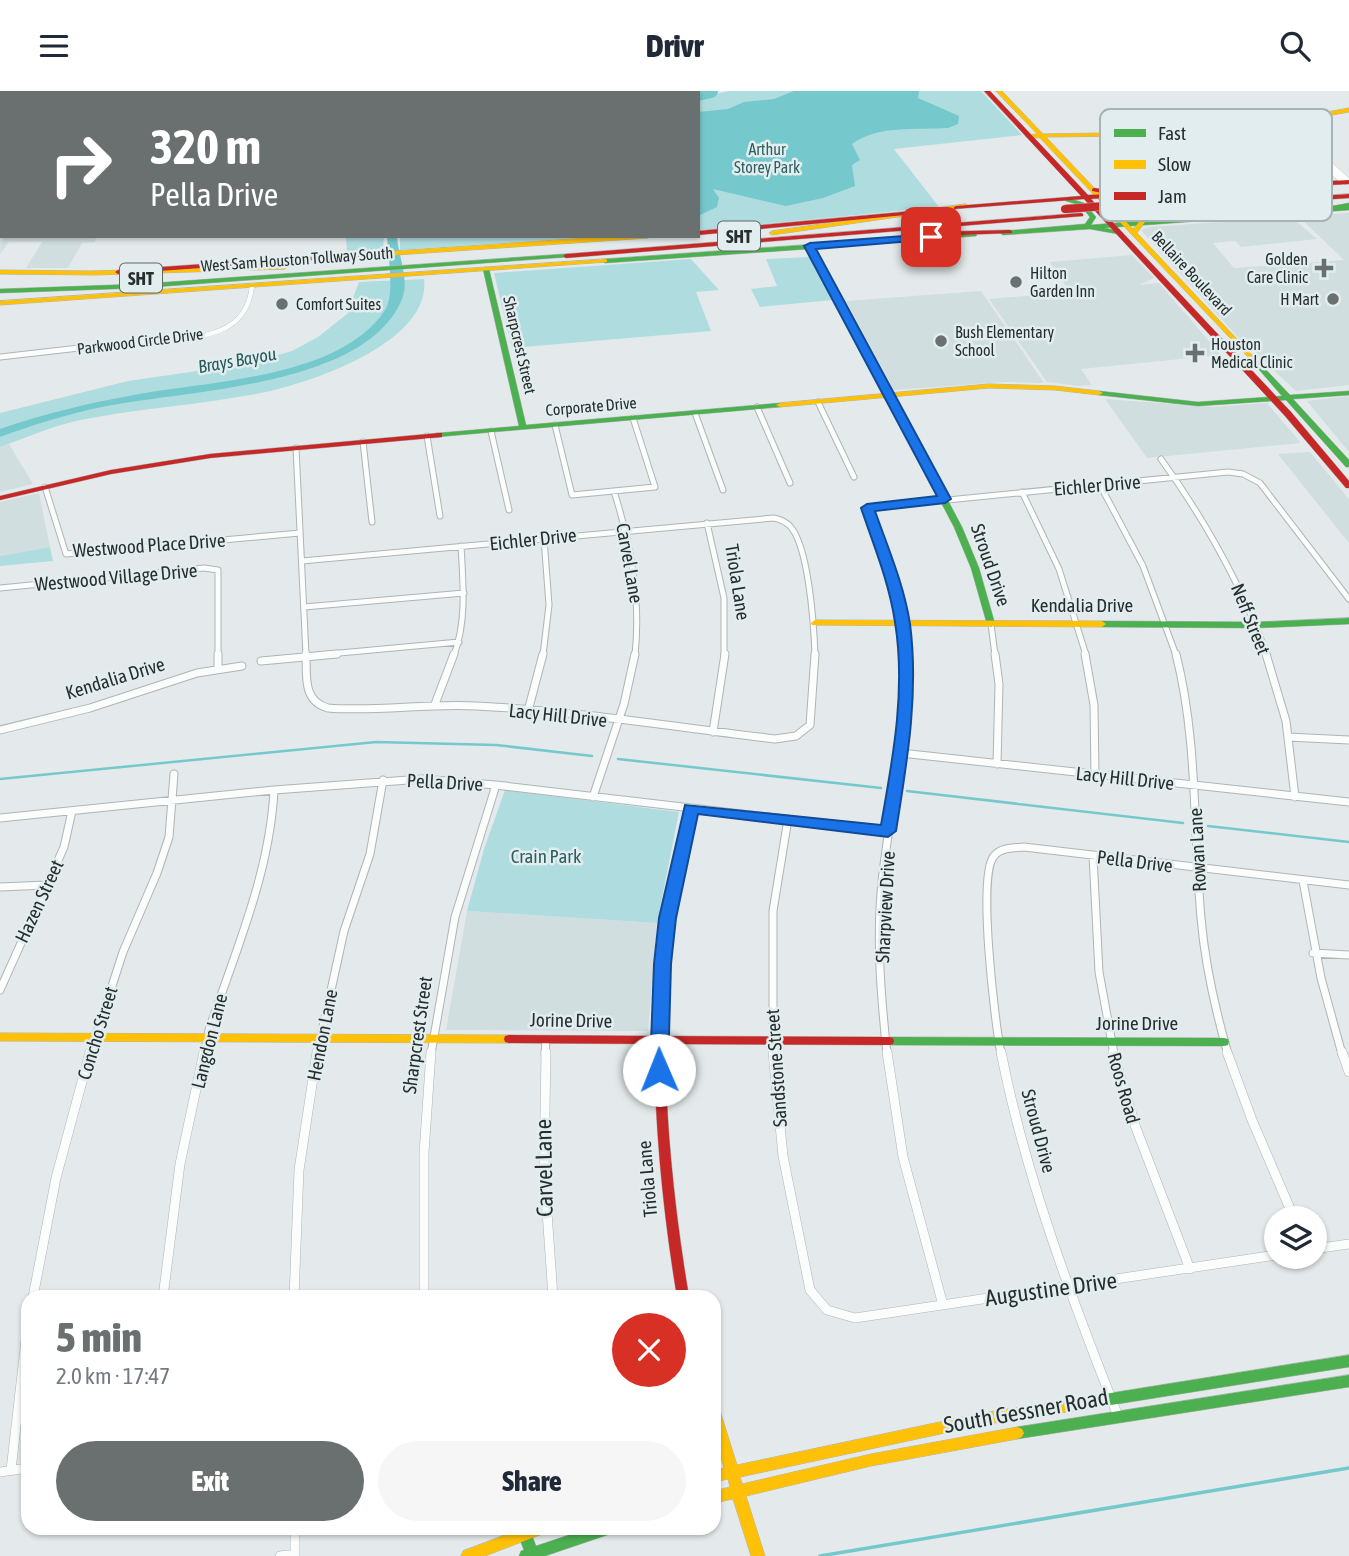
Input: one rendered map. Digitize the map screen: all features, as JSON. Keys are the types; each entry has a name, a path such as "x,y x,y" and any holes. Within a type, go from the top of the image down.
{"main road":[{"path":"987,91 1034,135 1100,132"},
{"path":"999,91 1034,135"},
{"name":"Bellaire Boulevard","path":"1034,135 1078,196 1100,212"},
{"path":"700,233 1100,195"},
{"path":"412,263 486,269 1010,232 1094,219 1078,196"},
{"name":"West Sam Houston Tollway South","path":"0,292 375,266 768,234 1078,196 1100,200"},
{"path":"768,234 966,206"},
{"name":"West Sam Houston Tollway South","path":"412,263 1084,221 1100,217"},
{"path":"1084,221 1121,228 1161,221"},
{"name":"Bellaire Boulevard","path":"1112,221 1167,270 1197,309 1349,465"},
{"path":"1142,221 1146,222"},
{"name":"Bellaire Boulevard","path":"1121,228 1142,258 1175,294 1216,323 1280,397 1349,486"},
{"path":"711,245 723,247 1010,232"},
{"path":"412,263 631,238"},
{"name":"Stroud Drive","path":"810,246 945,499 975,568 991,624"},
{"path":"1142,258 1167,270"},
{"path":"0,272 87,273 375,266"},
{"path":"0,303 251,286 375,266"},
{"path":"87,273 128,275 255,267 281,272"},
{"name":"Sharpcrest Street","path":"486,269 523,428"},
{"path":"110,296 268,280 281,272"},
{"name":"West Sam Houston Tollway South","path":"0,283 87,282 281,272"},
{"name":"Corporate Drive","path":"0,498 159,463 296,448 989,386 1024,386 1188,402 1349,391"},
{"path":"1316,446 1331,444"},
{"name":"Kendalia Drive","path":"815,623 1256,625 1349,621"},
{"name":"Triola Lane","path":"682,1290 670,1233 658,1041 667,918 691,809"},
{"name":"Jorine Drive","path":"0,1037 1224,1042"},
{"name":"South Gessner Road","path":"721,1474 921,1431 1349,1361"},
{"name":"South Gessner Road","path":"721,1495 929,1449 1118,1416 1349,1381"},
{"path":"921,1431 929,1449"},
{"path":"721,1437 757,1553"},
{"path":"468,1556 517,1535"},
{"path":"525,1535 529,1555 588,1535"}],"street":[{"path":"1332,166 1348,183"},
{"path":"1332,170 1348,183"},
{"name":"Parkwood Circle Drive","path":"0,358 219,332 233,325 246,312 250,303 251,286"},
{"path":"818,402 854,477"},
{"path":"757,407 790,483"},
{"path":"695,413 723,489"},
{"path":"555,425 572,495 655,487 633,418"},
{"path":"491,431 509,510"},
{"path":"427,436 440,516"},
{"path":"363,442 372,522"},
{"path":"296,448 306,656"},
{"name":"Neff Street","path":"1160,459 1175,478 1241,588 1256,625 1280,698 1295,797"},
{"name":"Eichler Drive","path":"867,508 1228,472 1243,474 1260,483 1349,599"},
{"name":"Rowan Lane","path":"1100,485 1148,573 1168,624 1188,713 1204,949 1224,1042 1256,1135 1289,1206"},
{"name":"Westwood Place Drive","path":"45,487 66,554 300,533"},
{"name":"Carvel Lane","path":"593,797 619,721 634,664 638,611 635,575 626,530 614,491"},
{"path":"1022,492 1060,566 1080,624 1094,707 1095,775"},
{"name":"Sharpview Drive","path":"867,508 893,579 903,623 907,685 901,753 888,831 880,927 885,1042 899,1138 943,1305"},
{"name":"Eichler Drive","path":"302,561 764,517 782,520 795,533 808,580 815,623"},
{"name":"Triola Lane","path":"707,523 721,571 727,622 724,669 713,731"},
{"path":"528,711 549,631 551,583 544,538"},
{"path":"435,704 459,642 464,593 461,546"},
{"name":"Westwood Village Drive","path":"0,588 204,568 218,570 218,668"},
{"path":"304,607 464,593"},
{"name":"Lacy Hill Drive","path":"306,656 309,694 319,705 338,708 435,704 528,711 775,739 796,736 810,725 816,671 815,623"},
{"name":"Stroud Drive","path":"991,624 999,684 998,764"},
{"path":"261,661 459,642"},
{"name":"Kendalia Drive","path":"0,730 90,708 218,668 242,666"},
{"path":"1288,737 1349,740"},
{"name":"Lacy Hill Drive","path":"901,753 1349,801"},
{"name":"Concho Street","path":"34,1290 56,1178 94,1038 123,952 157,873 169,837 174,774"},
{"name":"Pella Drive","path":"0,818 274,790 422,779 496,785 888,831"},
{"name":"Hendon Lane","path":"293,1290 299,1170 319,1039 344,931 370,854 383,780"},
{"name":"Sharpcrest Street","path":"424,1290 421,1233 424,1131 433,1038 455,916 496,785"},
{"name":"Langdon Lane","path":"164,1290 180,1164 207,1038 232,952 262,870 272,829 274,790"},
{"name":"Hazen Street","path":"0,990 64,847 72,811"},
{"name":"Sandstone Street","path":"788,819 773,911 772,1041 783,1156 796,1223 810,1290 827,1310"},
{"name":"Pella Drive","path":"1004,849 1024,847 1349,885"},
{"name":"Stroud Drive","path":"1004,849 994,855 988,865 989,959 999,1042 1026,1163 1068,1287 1118,1416"},
{"name":"Roos Road","path":"1093,856 1094,924 1111,1043 1139,1139 1190,1269"},
{"path":"1303,881 1314,953 1328,1009 1349,1072"},
{"path":"0,887 47,885"},
{"path":"1314,953 1349,955"},
{"name":"Carvel Lane","path":"546,1040 541,1123 544,1217 552,1290"},
{"path":"1327,1247 1349,1244"},
{"name":"Augustine Drive","path":"827,1310 855,1318 1264,1257"},
{"path":"11,1470 21,1383"},
{"path":"0,1472 21,1469"},
{"path":"281,1556 295,1555 295,1535"}],"shaded area":[{"path":"1349,213 1349,385 1296,391 1236,335 1141,230 1150,227 1235,221 1296,221 1317,239 1241,247 1235,241 1213,243 1234,268 1344,260 1303,221 1332,221 1332,214"},
{"path":"0,238 96,238 95,242 82,243 68,268 26,268 42,242 9,242 0,254"},
{"path":"1132,255 1154,278 1139,285 1159,283 1221,355 1081,369 1092,385 1047,382 989,299 1070,292 1050,262"},
{"name":"Bush Elementary School","path":"981,291 1044,383 1003,382 894,390 846,301"},
{"path":"1349,396 1349,452 1307,401"},
{"path":"1105,399 1213,407 1267,403 1301,443 1147,458"},
{"path":"9,444 33,484 0,492 0,447"},
{"path":"1310,452 1349,499 1349,543 1278,454"},
{"path":"39,493 50,547 0,556 0,502"},
{"path":"467,911 657,923 648,1031 446,1030"}],"green space":[{"name":"Arthur Storey Park","path":"729,91 981,91 1022,135 894,149 939,207 700,230 700,98"},
{"path":"346,238 384,238 383,251 347,254"},
{"path":"400,238 577,238 400,250"},
{"path":"811,257 832,300 760,307 751,289 777,286 766,259"},
{"path":"691,259 719,290 696,292 711,331 512,348 494,273"},
{"path":"424,279 421,302 409,322 389,340 337,369 261,393 76,421 0,447 0,413 128,381 245,364 292,351 318,337 347,314 359,282"},
{"path":"50,547 53,561 0,566 0,556"},
{"name":"Crain Park","path":"505,790 679,812 657,923 467,911 484,849"}],"water":[{"path":"794,91 919,91 918,98 959,116 958,124 948,128 885,131 852,144 860,160 852,165 855,186 823,198 786,206 713,189 719,198 717,207 700,215 700,112 728,109 744,102 774,99"},
{"path":"387,238 397,238 404,292 382,328 351,351 313,368 223,389 102,407 50,420 0,437 0,429 66,409 270,373 305,364 337,350 364,333 385,310 390,295"}],"waterway":[{"name":"Brays Bayou","path":"700,94 711,91"},
{"path":"0,779 376,742 496,745 592,756"},
{"path":"618,759 881,788"},
{"path":"907,791 1183,823"},
{"path":"1208,826 1349,842"},
{"path":"820,1556 1349,1468"}],"traffic: fast":[{"path":"1068,200 1082,204 1093,217 1087,226"},
{"path":"1332,208 1349,205"},
{"path":"1332,209 1349,208"},
{"path":"1003,233 1169,221"},
{"path":"1086,226 1118,232"},
{"path":"605,261 974,235"},
{"path":"810,246 958,527 975,568 991,624"},
{"path":"0,291 140,286 566,256"},
{"path":"486,269 523,428"},
{"path":"1251,357 1349,465"},
{"path":"1099,393 1198,404 1349,393"},
{"path":"439,435 780,405"},
{"path":"1102,624 1256,625 1349,621"},
{"path":"889,1041 1224,1042"},
{"path":"1086,1403 1349,1361"},
{"path":"1017,1433 1349,1381"},
{"path":"525,1535 532,1554"},
{"path":"526,1556 588,1535"}],"traffic: slow":[{"path":"999,91 1100,198"},
{"path":"1332,113 1349,110"},
{"path":"1028,136 1100,135"},
{"path":"772,233 966,206"},
{"path":"1122,221 1251,357"},
{"path":"1133,233 1142,222"},
{"path":"381,254 618,238"},
{"path":"0,303 605,261"},
{"path":"87,273 283,268"},
{"path":"0,272 96,273"},
{"path":"780,405 989,386 1055,388 1099,393"},
{"path":"815,623 1102,624"},
{"path":"0,1037 509,1039"},
{"path":"721,1475 982,1419 1086,1403"},
{"path":"721,1495 871,1460 1017,1433"},
{"path":"721,1437 758,1556"},
{"path":"468,1556 522,1535"}],"traffic: jam":[{"path":"987,91 1100,212"},
{"path":"1332,183 1349,182"},
{"path":"1094,190 1100,191"},
{"path":"956,208 1100,196"},
{"path":"1332,197 1349,196"},
{"path":"1065,209 1100,206"},
{"path":"700,233 924,212"},
{"path":"566,256 1081,215"},
{"path":"1108,221 1288,414 1349,486"},
{"path":"931,234 1010,232"},
{"path":"118,272 381,254"},
{"path":"0,498 111,472 210,456 439,435"},
{"path":"682,1290 663,1146 659,1044 665,943 676,871 691,809"},
{"path":"509,1039 889,1041"}],"place":[{"name":"Golden Care Clinic","path":"1324,268"},
{"name":"Hilton Garden Inn","path":"1016,282"},
{"name":"H Mart","path":"1333,299"},
{"name":"Comfort Suites","path":"282,304"},
{"name":"Bush Elementary School","path":"941,341"},
{"name":"Houston Medical Clinic","path":"1195,353"}],"route":[{"path":"659,1070 662,964 667,918 691,809 888,831 901,753 907,685 903,623 893,579 867,508 945,499 810,246 931,237"}]}
